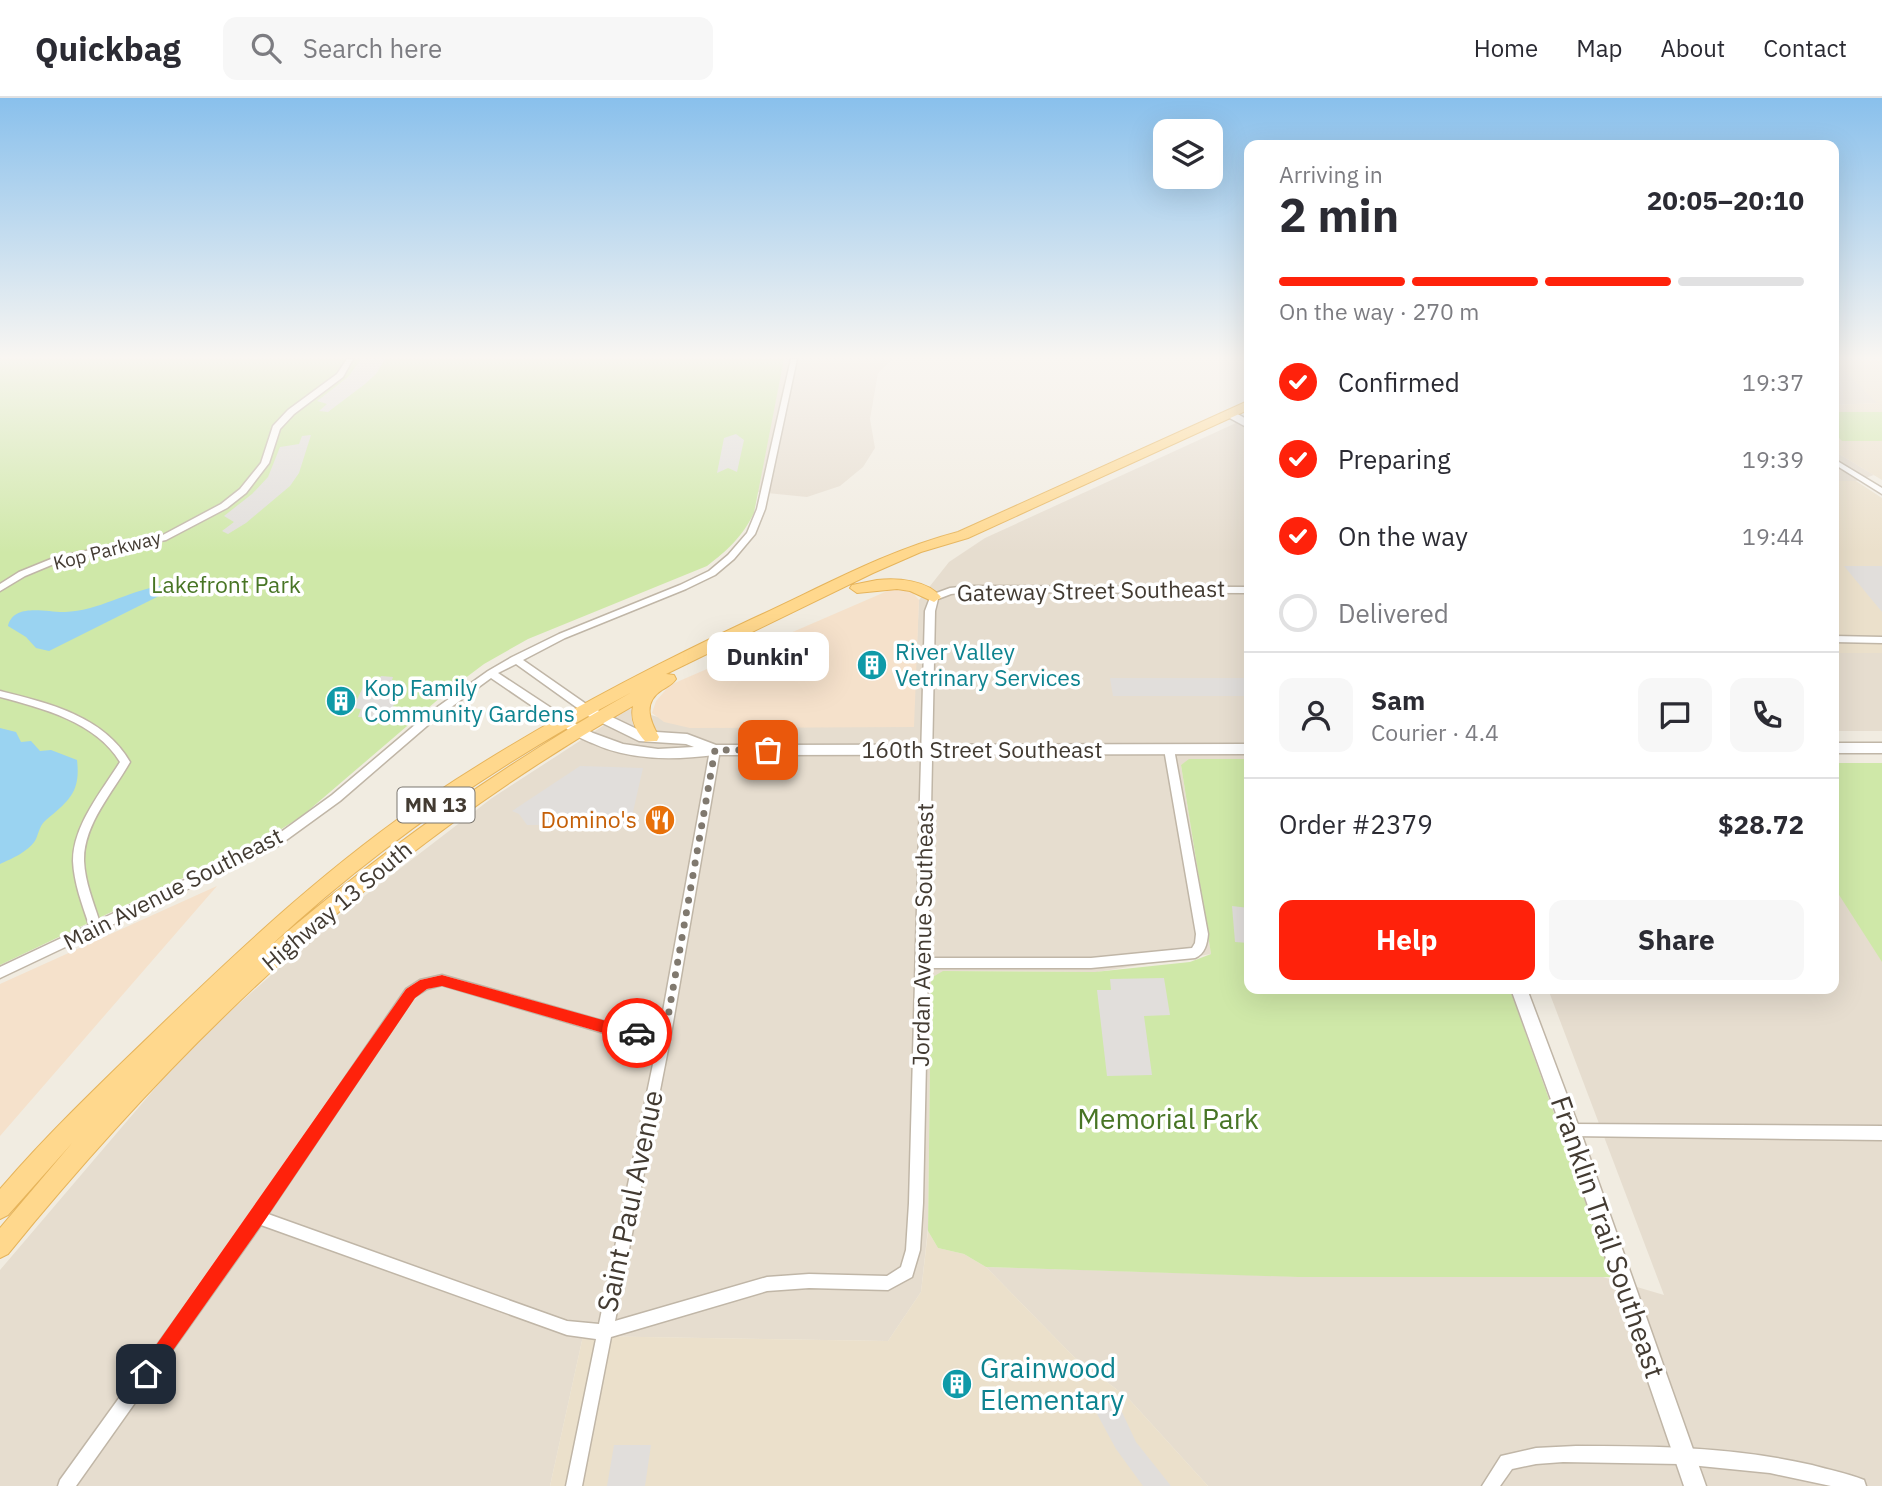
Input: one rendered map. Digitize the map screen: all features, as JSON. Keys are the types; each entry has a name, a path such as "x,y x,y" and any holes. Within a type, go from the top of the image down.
{"main road":[{"name":"Highway 13 South","path":"593,713 949,545 963,535 1208,424"},
{"name":"Highway 13 South","path":"0,1207 36,1164 128,1071 332,880 443,800 712,644 859,575 944,539 963,535"},
{"path":"857,589 898,583 911,585 934,597"},
{"path":"651,737 643,728 639,716 643,699 655,686"},
{"name":"Highway 13 South","path":"0,1246 58,1176 144,1081 301,933 428,831 571,727"}],"street":[{"name":"Kop Parkway","path":"0,588 22,574 59,559 163,538 224,506 243,491 265,463 276,428 280,424"},
{"name":"Main Avenue Southeast","path":"0,973 274,843 336,798 432,716 491,673 562,636 683,587 712,572 732,557 751,534 761,509 780,424"},
{"path":"1839,464 1882,492"},
{"name":"Gateway Street Southeast","path":"934,597 950,591 969,589 1244,590"},
{"name":"Jordan Avenue Southeast","path":"603,1332 767,1284 809,1281 888,1283 908,1272 913,1250 916,1203 930,611 934,597"},
{"path":"1839,639 1882,640"},
{"name":"160th Street Southeast","path":"515,659 593,713 639,736 687,739 715,750"},
{"name":"160th Street Southeast","path":"491,673 571,727 628,753 681,755 715,750 1244,749"},
{"path":"0,694 29,701 96,729 121,750 125,762 83,835 79,854 79,870 96,929"},
{"path":"1839,748 1882,748"},
{"path":"923,962 1091,963 1195,953 1201,945 1202,934 1169,749"},
{"name":"Saint Paul Avenue","path":"573,1486 665,1034 715,750"},
{"path":"66,1486 258,1217 410,993 424,984 442,981 624,1032 665,1034"},
{"name":"Franklin Trail Southeast","path":"1521,994 1572,1130 1695,1486"},
{"path":"1572,1130 1882,1133"},
{"path":"258,1217 566,1328 603,1332"},
{"path":"1490,1486 1507,1462 1541,1453 1685,1455 1817,1473 1858,1486"}],"shaded area":[{"path":"770,424 871,424 875,448 863,467 840,486 807,497 757,492"},
{"path":"1234,424 1244,424 1244,759 1191,759 1181,765 1211,954 1097,972 946,971 931,978 928,1228 921,1292 888,1341 583,1336 550,1486 0,1486 0,1270 191,1046 337,917 492,798 629,709 658,717 913,727 919,600 949,562 985,538"},
{"path":"1839,424 1882,424 1882,480 1839,454"},
{"path":"736,434 744,440 737,472 728,468 717,473 724,438"},
{"path":"311,435 299,473 290,486 246,523 228,534 222,531 234,522 224,516 252,494 268,477 280,447 299,444 302,436"},
{"path":"1839,454 1874,475 1856,481 1839,481"},
{"path":"1839,481 1856,481 1882,498 1882,653 1839,653"},
{"path":"1844,566 1882,566 1882,612"},
{"path":"892,589 912,592 919,600 914,727 690,728 664,722 652,713 656,701 670,685"},
{"path":"1839,653 1882,653 1882,731 1839,731"},
{"path":"381,676 393,677 392,680 401,682 392,700 395,702 388,718 358,717 361,709 353,708 366,681 378,680"},
{"path":"1110,678 1244,678 1244,696 1113,696"},
{"path":"580,766 643,768 630,825 527,825 519,814 512,811"},
{"path":"217,886 0,1136 0,984"},
{"path":"1839,893 1882,961 1882,1486 1208,1486 1128,1398 1074,1357 986,1267 1315,1277 1603,1277 1664,1295 1550,994 1839,994"},
{"path":"1232,906 1244,907 1244,943 1235,942"},
{"path":"1164,978 1170,1015 1144,1016 1152,1075 1107,1076 1097,990 1111,990 1110,979"},
{"path":"928,1231 938,1248 964,1254 986,1267 1074,1357 1128,1398 1208,1486 550,1486 583,1336 888,1341 921,1292"},
{"path":"1115,1397 1136,1442 1171,1486 1143,1486 1116,1449 1097,1414"},
{"path":"614,1445 651,1445 645,1486 607,1486"}],"green space":[{"name":"Lakefront Park","path":"0,424 771,424 754,513 734,542 707,566 528,639 484,664 448,691 302,816 267,838 0,965"},
{"path":"1839,424 1882,424 1882,441 1842,441 1839,438"},
{"name":"Memorial Park","path":"1189,759 1244,759 1244,994 1512,994 1612,1277 1298,1277 986,1267 964,1254 938,1248 928,1231 931,978 943,971 1095,972 1190,962 1211,954 1181,765"},
{"path":"1839,763 1882,763 1882,962 1839,895"}],"water":[{"path":"160,586 159,596 49,651 36,648 26,637 8,626 11,619 24,611 77,611"},
{"path":"0,728 16,732 21,742 31,741 40,751 51,750 77,760 78,771 71,795 44,822 33,843 20,854 0,864"}],"way so far":[{"path":"637,1033 665,1034 715,750 768,750"}],"place":[{"name":"River Valley Vetrinary Services","path":"872,665"},
{"name":"Kop Family Community Gardens","path":"341,701"},
{"name":"Dunkin'","path":"768,750"},
{"name":"Domino's","path":"660,820"},
{"name":"Grainwood Elementary","path":"957,1384"}],"route":[{"path":"146,1374 258,1217 410,993 424,984 442,981 624,1032 637,1033"}]}
